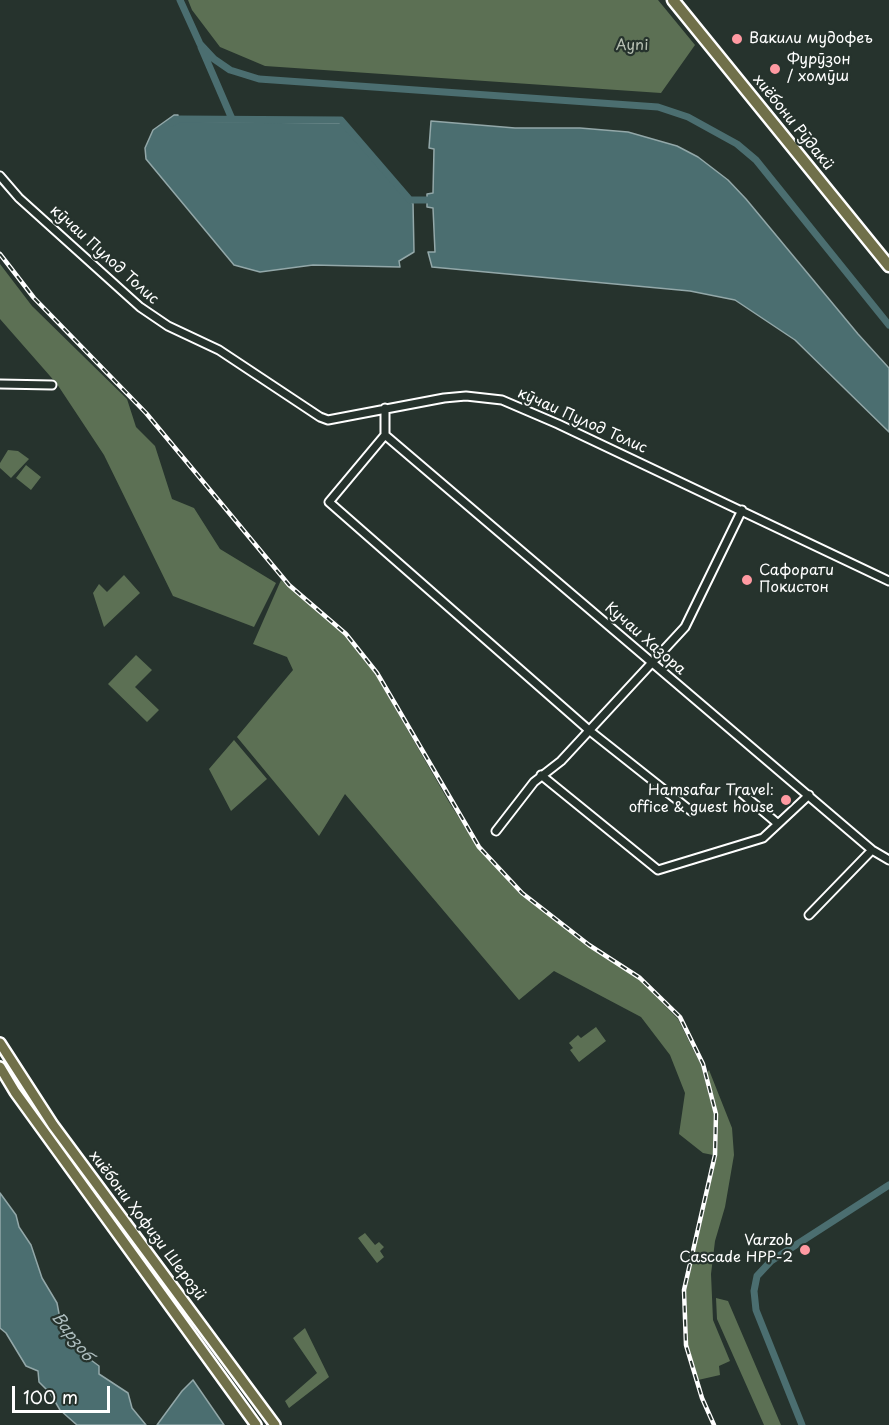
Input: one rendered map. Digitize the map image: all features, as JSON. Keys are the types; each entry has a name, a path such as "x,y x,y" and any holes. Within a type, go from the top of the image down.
{"highway":[{"name":"хиёбони Рӯдакӣ","path":"673,0 889,266"}],"main road":[{"name":"хиёбони Ҳофизи Шерозӣ","path":"0,1043 53,1125 274,1425"},
{"name":"хиёбони Ҳофизи Шерозӣ","path":"0,1066 15,1092 256,1425"}],"street":[{"name":"кӯчаи Пулод Толис","path":"0,176 18,198 129,298 168,327 219,350 320,417 328,420 386,408 466,396 502,400 742,510 889,581"},
{"path":"0,384 52,385"},
{"path":"386,408 386,435 329,502 590,731 691,811"},
{"name":"Кучаи Хазора","path":"386,435 872,850 889,860"},
{"path":"496,831 541,775 561,762 685,627 742,510"},
{"path":"541,775 658,870 763,838 809,795"},
{"path":"739,790 777,823"},
{"path":"809,915 872,850"}],"green space":[{"name":"Ayni","path":"188,0 658,0 695,45 661,93 265,66 220,47 192,10"},
{"path":"0,264 32,306 127,399 136,427 155,446 172,499 194,508 220,549 276,583 254,627 173,596 104,455 57,384 0,319"},
{"path":"8,450 18,451 29,459 11,478 0,468 0,463"},
{"path":"26,465 41,477 31,490 16,478"},
{"path":"124,575 140,593 104,627 93,593 99,584 107,592"},
{"path":"281,580 346,635 376,675 478,848 521,895 639,979 678,1019 701,1065 714,1114 713,1155 703,1153 679,1134 685,1093 670,1055 641,1017 554,971 519,1000 345,794 319,836 237,737 293,670 287,657 253,644"},
{"path":"136,655 152,670 135,687 159,710 147,722 108,684"},
{"path":"234,740 267,779 231,811 209,769"},
{"path":"596,1027 606,1041 579,1062 570,1050 573,1048 569,1043 578,1035 581,1038"},
{"path":"709,1070 732,1128 734,1155 725,1207 715,1241 711,1274 713,1320 730,1361 719,1366 720,1375 698,1380 688,1344 686,1290 717,1155 718,1114 707,1073"},
{"path":"365,1233 375,1245 379,1242 384,1247 380,1251 384,1257 377,1263 358,1238"},
{"path":"716,1298 728,1301 781,1425 764,1425 717,1319"},
{"path":"305,1328 329,1377 289,1408 285,1401 317,1373 293,1338"}],"water":[{"path":"174,115 178,115 179,121 341,123 413,203 414,252 399,261 400,267 313,265 260,272 234,265 146,159 145,148 153,130"},
{"path":"431,121 515,128 580,128 628,132 677,146 698,157 728,180 746,199 889,368 889,432 795,340 735,300 690,291 432,267 428,252 435,252 433,208 427,207 427,194 433,193 434,149 429,148"},
{"path":"0,1193 16,1215 19,1227 31,1245 42,1278 57,1303 62,1329 72,1346 99,1366 99,1374 128,1393 132,1408 146,1425 77,1425 60,1410 50,1393 39,1382 38,1371 26,1366 6,1333 0,1328"},
{"path":"193,1380 224,1425 157,1425 182,1391"}],"waterway":[{"path":"180,0 200,44 214,59 230,70 259,79 658,107 688,117 737,144 756,160 889,325"},
{"path":"201,47 232,119"},
{"path":"172,123 179,119 341,120 410,200 427,200"},
{"path":"802,1425 756,1310 754,1291 757,1276 771,1261 889,1185"}],"railway":[{"path":"0,254 34,298 146,413 289,585 346,634 377,673 479,847 522,893 589,945 640,978 680,1017 703,1064 716,1114 715,1155 684,1290 686,1345 702,1398 714,1425"}],"place":[{"name":"Вакили мудофеъ","path":"737,39"},
{"name":"Фурӯзон / хомӯш","path":"775,69"},
{"name":"Сафорати Покистон","path":"747,580"},
{"name":"Hamsafar Travel: office & guest house","path":"786,800"},
{"name":"Varzob Cascade HPP-2","path":"805,1250"}],"water label":[{"name":"Варзоб","path":"72,1337"}]}
